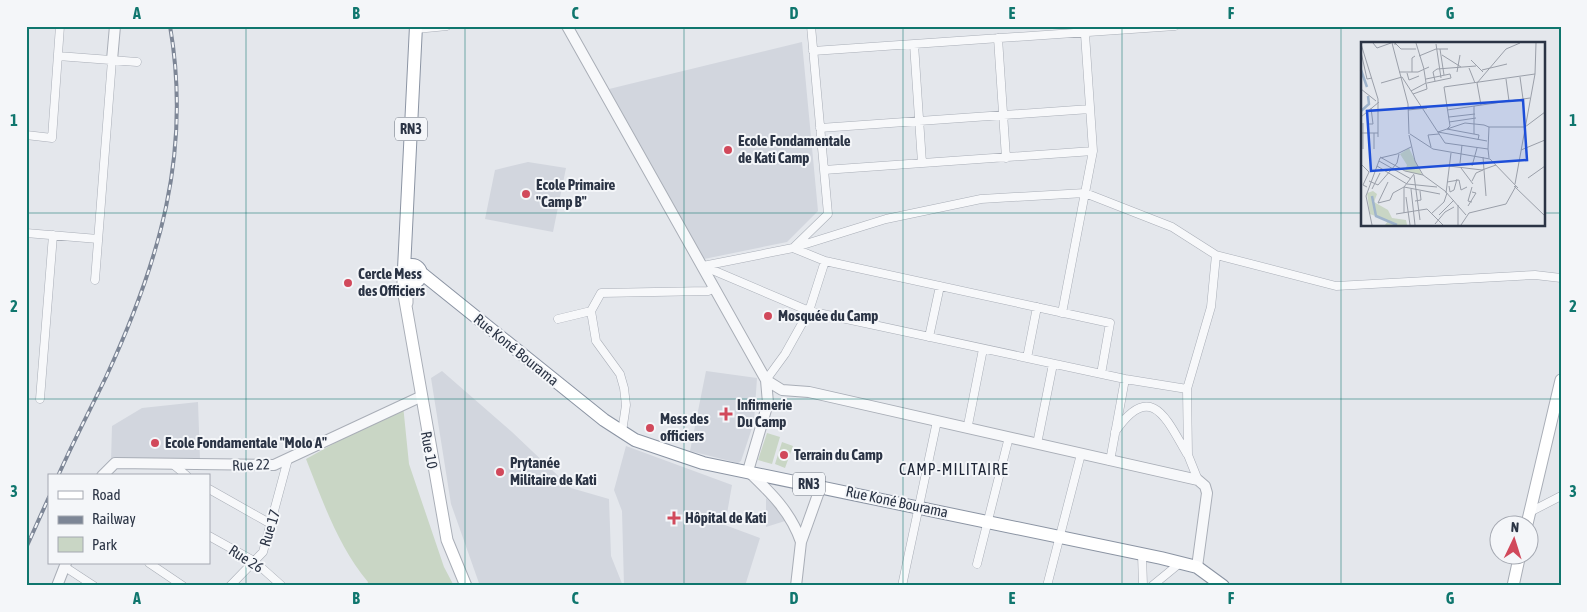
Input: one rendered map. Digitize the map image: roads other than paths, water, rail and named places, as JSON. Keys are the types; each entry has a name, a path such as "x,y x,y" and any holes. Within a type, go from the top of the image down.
{"highway":[{"name":"RN3","path":"411,274 406,232 416,28"},
{"name":"Rue Koné Bourama","path":"411,274 439,288 622,432 635,440 674,455 1061,536 1197,567 1222,586"}],"main road":[{"name":"Rue 10","path":"411,274 406,310 420,397 447,540 466,586"},
{"path":"1530,512 1561,380"},
{"path":"1513,586 1518,564"}],"street":[{"path":"26,136 52,138 60,26"},
{"path":"95,280 115,26"},
{"path":"416,28 448,26"},
{"path":"566,26 704,266 766,380 775,388 809,392 1198,480"},
{"path":"793,248 828,214 811,26"},
{"path":"813,50 1085,34 1175,26"},
{"path":"1062,313 1093,151 1085,34"},
{"path":"998,38 1006,158"},
{"path":"914,44 922,163"},
{"path":"58,56 137,62"},
{"path":"820,128 1090,109"},
{"path":"824,170 1093,151"},
{"path":"704,266 793,248 886,219 981,199 1085,193 1172,227 1216,255 1336,286 1535,275 1561,278"},
{"path":"26,233 98,239"},
{"path":"40,399 52,235"},
{"path":"793,248 824,261 1110,323 1101,374"},
{"path":"1188,455 1187,389 1210,307 1216,255"},
{"path":"802,526 748,471 768,403 766,380 785,354 809,311 824,261"},
{"path":"704,266 809,311 1125,379 1187,389"},
{"path":"929,337 940,286"},
{"path":"622,432 626,405 624,388 620,374 596,341 591,311 601,293 708,291 716,288"},
{"path":"1028,358 1037,308"},
{"path":"558,319 591,311"},
{"path":"968,425 984,349"},
{"path":"1037,444 1053,364"},
{"path":"1110,461 1125,379"},
{"path":"768,403 792,391"},
{"name":"Rue 22","path":"104,474 115,463 175,466 274,465 420,397"},
{"path":"1115,432 1125,417 1141,407 1151,407 1162,412 1170,422 1188,455 1198,480 1205,486 1207,493 1197,567"},
{"path":"902,586 937,421"},
{"path":"977,564 1009,437"},
{"path":"1047,586 1082,454"},
{"name":"Rue 17","path":"230,586 263,552 288,459"},
{"path":"175,466 184,474"},
{"path":"796,586 802,542 802,526 821,486"},
{"path":"210,490 271,524"},
{"path":"1530,512 1561,496"},
{"name":"Rue 26","path":"210,537 254,562 282,586"},
{"path":"1142,554 1143,586"},
{"path":"1152,586 1180,563"},
{"path":"150,564 183,586"},
{"path":"57,586 65,565 94,586"}],"railway":[{"path":"59,474 125,334 155,249 166,206 173,163 177,118 176,73 170,26"},
{"path":"26,548 48,499"}],"place":[{"name":"Ecole Fondamentale de Kati Camp","path":"728,150"},
{"name":"Ecole Primaire \"Camp B\"","path":"526,194"},
{"name":"Cercle Mess des Officiers","path":"348,283"},
{"name":"Mosquée du Camp","path":"768,316"},
{"name":"Infirmerie Du Camp","path":"726,414"},
{"name":"Mess des officiers","path":"650,428"},
{"name":"Ecole Fondamentale \"Molo A\"","path":"155,443"},
{"name":"Terrain du Camp","path":"784,455"},
{"name":"Prytanée Militaire de Kati","path":"500,472"},
{"name":"Hôpital de Kati","path":"674,518"}],"district":[{"name":"CAMP-MILITAIRE","path":"954,469"}]}
